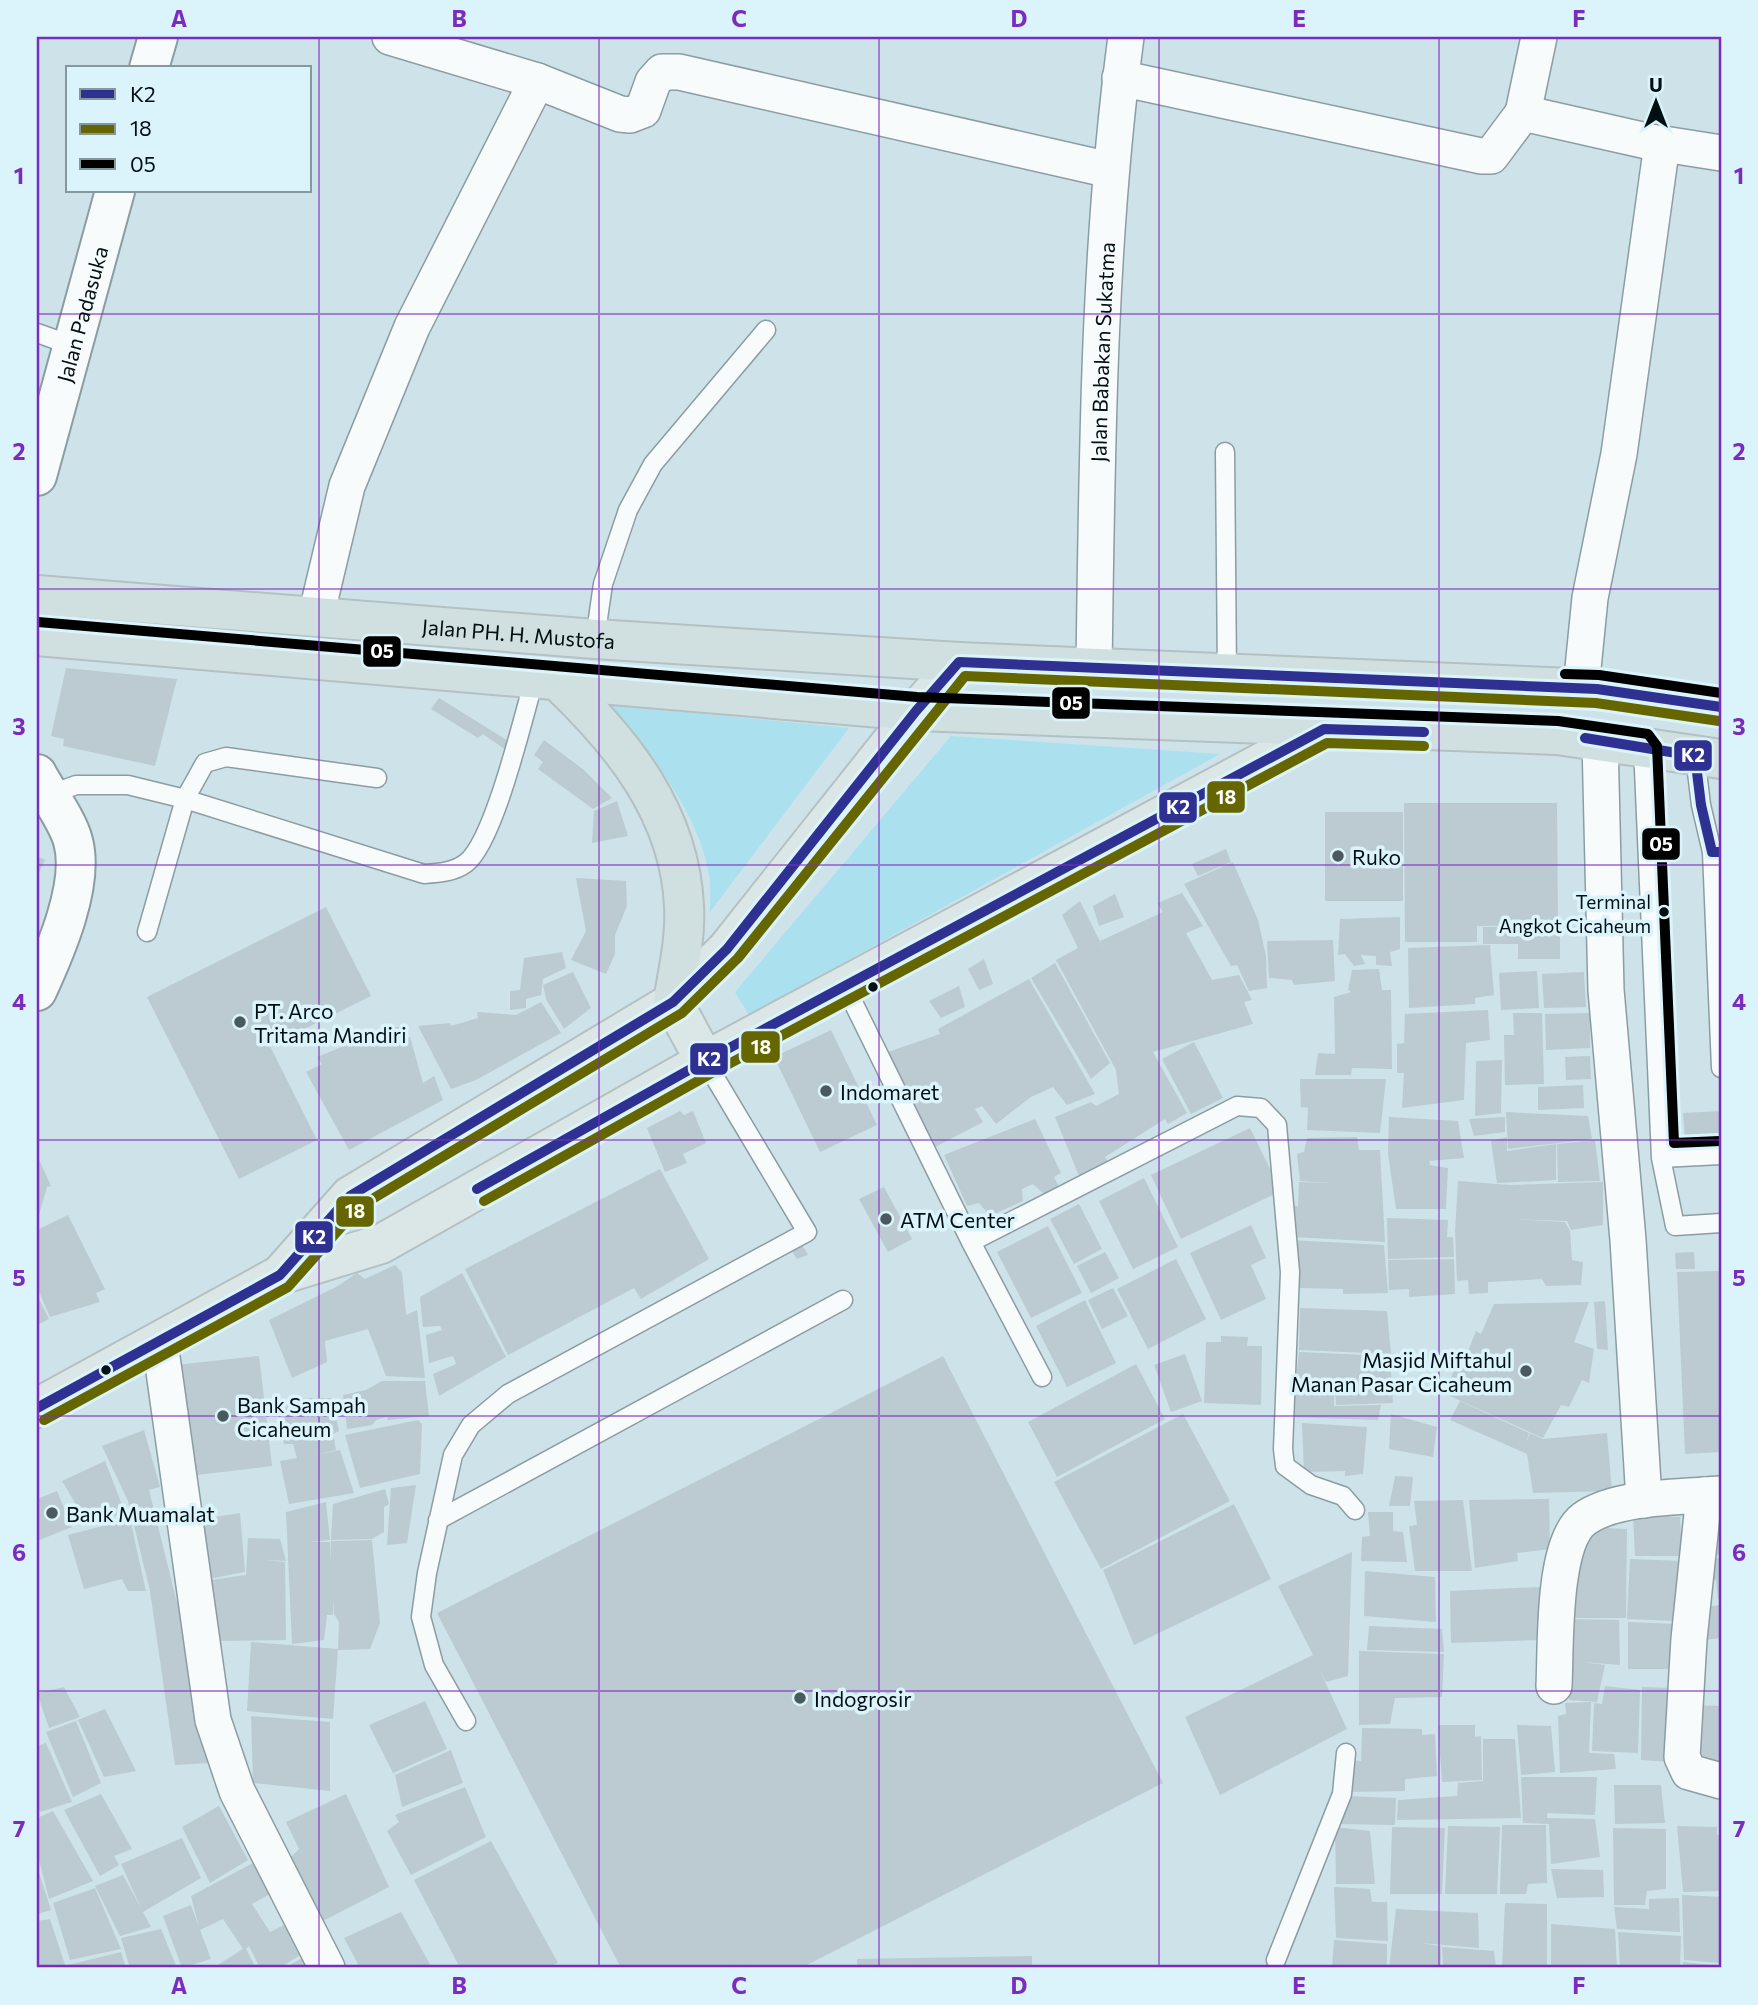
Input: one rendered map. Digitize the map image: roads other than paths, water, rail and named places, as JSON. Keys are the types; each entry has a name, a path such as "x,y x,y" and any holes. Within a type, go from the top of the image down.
{"highway":[{"name":"Jalan PH. H. Mustofa","path":"37,595 594,639 959,662 1581,688 1721,707"},
{"path":"37,636 916,711 1324,729 1558,736 1708,757"},
{"path":"547,681 620,745 667,825 680,865 684,907 683,940 673,1002"}],"main road":[{"path":"280,1275 350,1196 673,1002 727,948 916,711 959,662"},
{"path":"37,1408 280,1275 381,1244 705,1061 1324,729"},
{"path":"673,1002 705,1061"}],"street":[{"path":"150,66 158,37"},
{"path":"390,37 537,81 630,115 643,110 653,82 662,72 679,72 1110,170"},
{"name":"Jalan Babakan Sukatma","path":"1094,669 1097,392 1110,170 1126,37"},
{"path":"1120,78 1491,156 1523,113 1539,37"},
{"path":"316,615 347,486 412,327 537,81"},
{"path":"1523,113 1662,144 1721,153"},
{"path":"1581,688 1590,598 1619,454 1662,144"},
{"name":"Jalan Padasuka","path":"37,476 54,339 115,192"},
{"path":"1600,740 1606,990 1628,1241 1644,1500"},
{"path":"37,991 59,943 74,884 73,841 43,785"},
{"path":"160,1343 213,1720 237,1791 327,1968"},
{"path":"1554,1686 1561,1559 1581,1521 1597,1512 1644,1500 1713,1494 1689,1639 1682,1757 1689,1772 1721,1781"}],"lane":[{"path":"594,639 603,584 628,510 653,464 766,330"},
{"path":"1225,452 1227,674"},
{"path":"43,785 108,783 185,799 425,874 447,872 466,863 481,845 516,744 547,681"},
{"path":"1643,747 1661,1158 1675,1226 1721,1223"},
{"path":"1708,757 1701,805 1716,852 1719,1069 1721,1068"},
{"path":"147,932 185,799 205,763 214,758 240,758 377,778"},
{"path":"845,986 971,1242 1042,1377"},
{"path":"466,1721 434,1665 421,1617 438,1520 453,1455 471,1425 508,1394 807,1232 705,1061"},
{"path":"971,1242 1237,1107 1261,1108 1277,1125 1290,1272 1283,1449 1285,1466 1311,1485 1343,1496 1355,1510"},
{"path":"1661,1158 1721,1155"},
{"path":"438,1520 843,1300"},
{"path":"1276,1960 1342,1794 1346,1754"}],"place":[{"name":"Ruko","path":"1338,856"},
{"name":"Terminal Angkot Cicaheum","path":"1664,912"},
{"name":"PT. Arco Tritama Mandiri","path":"240,1022"},
{"name":"Indomaret","path":"826,1091"},
{"name":"ATM Center","path":"886,1219"},
{"name":"Masjid Miftahul Manan Pasar Cicaheum","path":"1526,1371"},
{"name":"Bank Sampah Cicaheum","path":"223,1416"},
{"name":"Bank Muamalat","path":"52,1513"},
{"name":"Indogrosir","path":"800,1698"}]}
